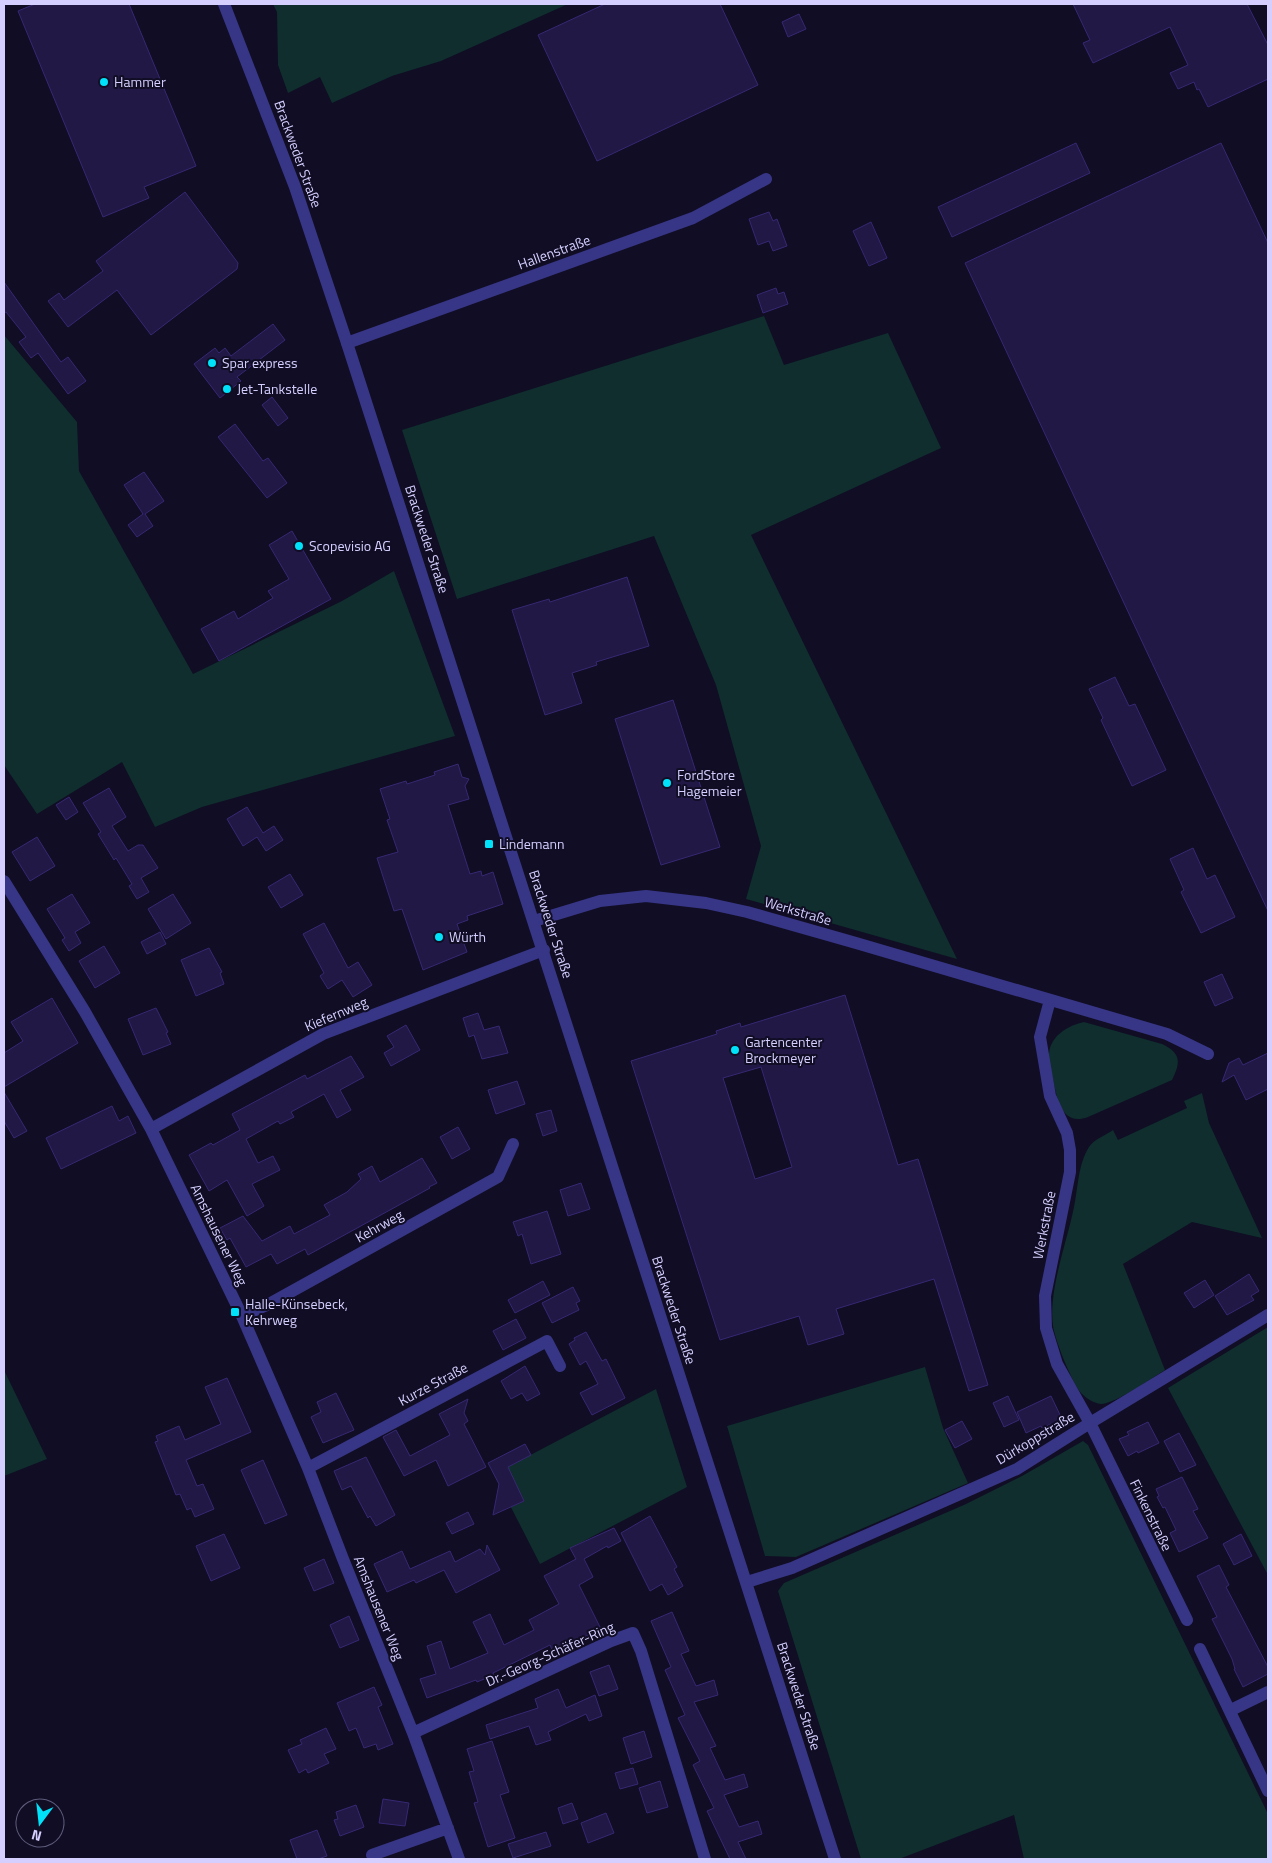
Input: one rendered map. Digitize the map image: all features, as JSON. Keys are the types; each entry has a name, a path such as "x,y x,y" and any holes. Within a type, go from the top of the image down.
{"street":[{"name":"Brackweder Straße","path":"224,4 292,179 347,343 544,950 835,1859"},
{"name":"Hallenstraße","path":"347,343 693,218 766,179"},
{"name":"Amshausener Weg","path":"4,881 85,1012 151,1129 242,1316 308,1468 413,1733"},
{"name":"Werkstraße","path":"534,921 600,901 646,896 706,903 756,915 1167,1034 1208,1054"},
{"name":"Kiefernweg","path":"151,1129 323,1034 544,950"},
{"name":"Werkstraße","path":"1050,1000 1040,1037 1050,1096 1067,1133 1070,1164 1046,1296 1046,1328 1057,1364 1090,1423"},
{"name":"Kehrweg","path":"242,1316 269,1304 498,1177 513,1144"},
{"name":"Dürkoppstraße","path":"747,1582 792,1568 1017,1469 1268,1315"},
{"name":"Kurze Straße","path":"308,1468 547,1341 560,1366"},
{"name":"Finkenstraße","path":"1090,1423 1187,1620"},
{"name":"Dr.-Georg-Schäfer-Ring","path":"413,1733 611,1641 633,1633 641,1652 705,1859"},
{"path":"1200,1649 1231,1710 1268,1791"},
{"path":"1231,1710 1268,1692"},
{"path":"413,1733 459,1859"},
{"path":"372,1855 448,1828"}],"green space":[{"path":"273,4 568,4 441,61 392,76 332,103 320,77 288,93 278,65 277,12"},
{"path":"764,316 784,365 888,333 941,448 751,535 957,959 746,899 761,846 716,685 654,536 457,599 402,430"},
{"path":"4,335 77,422 79,471 193,674 342,601 394,571 455,736 202,807 155,827 122,762 37,814 4,765"},
{"path":"1084,1022 1168,1047 1178,1059 1177,1068 1172,1080 1088,1117 1079,1119 1067,1115 1056,1095 1050,1063 1050,1047 1057,1036 1067,1028"},
{"path":"1202,1093 1209,1123 1262,1238 1192,1222 1123,1264 1165,1370 1115,1400 1101,1404 1095,1403 1077,1388 1060,1351 1054,1332 1052,1312 1059,1266 1085,1154 1091,1144 1113,1130 1118,1140 1187,1108 1184,1101"},
{"path":"1268,1327 1268,1575 1168,1388"},
{"path":"925,1367 943,1428 968,1483 796,1557 765,1556 727,1426"},
{"path":"4,1370 47,1459 4,1476"},
{"path":"656,1389 687,1487 540,1564 494,1474"},
{"path":"1083,1441 1088,1445 1268,1814 1268,1859 1024,1859 1014,1815 899,1859 861,1859 778,1591 784,1583 966,1504 1022,1476"}],"building":[{"path":"35,4 129,4 196,166 144,187 149,198 103,217 18,11"},
{"path":"605,4 720,4 758,85 597,161 538,35"},
{"path":"1073,4 1247,4 1268,45 1268,79 1208,107 1194,82 1178,89 1170,73 1188,65 1170,27 1093,63 1083,43 1090,40"},
{"path":"799,14 806,29 788,37 782,22"},
{"path":"1076,143 1090,173 952,237 938,207"},
{"path":"1221,143 1268,243 1268,911 965,263"},
{"path":"185,192 238,263 237,269 151,335 117,290 68,327 48,301 59,293 64,300 103,271 96,261"},
{"path":"769,212 773,221 777,219 787,246 773,251 769,241 758,245 749,219"},
{"path":"871,222 887,258 869,266 853,231"},
{"path":"4,282 61,362 68,357 86,381 68,394 38,353 31,358 19,342 26,337 6,312 4,313"},
{"path":"776,288 778,294 784,292 788,304 763,313 757,295"},
{"path":"273,324 285,340 237,377 241,381 220,398 194,364 215,348 219,353 225,348 231,356"},
{"path":"272,397 288,418 278,426 262,405"},
{"path":"235,424 263,461 268,458 287,483 267,498 218,437"},
{"path":"144,472 164,501 145,514 153,526 137,537 128,525 143,514 124,485"},
{"path":"292,531 331,599 219,661 201,629 234,611 238,619 273,598 268,591 289,579 269,545"},
{"path":"627,577 649,646 596,662 597,665 572,673 582,703 545,715 512,610 549,599 550,602"},
{"path":"1115,677 1129,706 1135,704 1166,770 1132,786 1101,720 1103,718 1089,689"},
{"name":"FordStore Hagemeier","path":"673,700 720,847 661,865 615,719"},
{"path":"458,764 462,777 469,779 465,786 469,799 448,805 470,874 481,871 482,876 493,872 503,904 467,916 468,920 457,924 467,952 423,970 402,909 394,911 377,858 398,852 387,820 390,819 380,789 406,781 407,784 435,775 434,772"},
{"path":"109,788 126,817 112,826 128,851 138,845 143,845 158,868 141,878 149,892 137,899 129,886 132,884 98,834 101,832 83,803"},
{"path":"69,797 78,812 66,820 56,805"},
{"path":"247,807 263,833 274,826 283,840 266,851 257,837 243,846 227,819"},
{"path":"37,837 55,866 30,881 12,852"},
{"path":"1193,848 1207,879 1215,875 1235,917 1201,933 1181,892 1184,890 1170,859"},
{"path":"290,874 303,895 281,908 268,887"},
{"path":"72,894 90,923 75,932 81,943 69,951 62,940 65,938 47,909"},
{"path":"173,894 191,923 166,939 148,909"},
{"path":"324,923 348,968 358,962 372,985 353,997 342,980 328,989 320,976 324,973 303,934"},
{"path":"160,932 166,944 147,954 141,942"},
{"path":"104,946 120,973 95,988 79,961"},
{"path":"209,948 222,972 220,973 224,984 196,996 181,960"},
{"path":"1222,974 1233,998 1215,1006 1204,982"},
{"path":"845,995 898,1165 918,1159 988,1385 969,1391 934,1279 836,1309 844,1334 808,1345 799,1316 720,1340 631,1061 717,1034 716,1031 740,1023 741,1027","holes":["761,1067 792,1167 755,1179 723,1078"]},
{"path":"52,998 78,1043 4,1087 4,1053 23,1041 11,1022"},
{"path":"156,1008 168,1032 166,1033 171,1044 143,1055 128,1019"},
{"path":"478,1013 484,1030 499,1026 508,1053 482,1059 474,1035 469,1037 463,1018"},
{"path":"406,1025 420,1050 391,1066 384,1053 394,1047 387,1036"},
{"path":"1268,1053 1268,1089 1246,1100 1234,1075 1222,1082 1229,1063 1239,1058 1243,1065"},
{"path":"351,1056 364,1077 340,1090 351,1110 337,1118 324,1094 291,1112 294,1117 280,1124 278,1121 246,1139 258,1163 273,1156 280,1170 252,1184 264,1206 247,1216 227,1180 209,1191 189,1155 211,1143 213,1145 240,1130 232,1114 305,1075 307,1079"},
{"path":"517,1081 525,1104 496,1114 488,1090"},
{"path":"4,1092 27,1131 14,1138 4,1121"},
{"path":"112,1106 119,1121 128,1116 136,1133 61,1169 46,1138"},
{"path":"551,1110 557,1131 543,1136 536,1114"},
{"path":"458,1127 470,1149 452,1159 440,1137"},
{"path":"422,1158 437,1183 308,1255 305,1249 277,1264 271,1254 246,1267 230,1238 227,1240 220,1228 243,1216 262,1241 290,1226 294,1234 330,1215 324,1205 347,1192 361,1179 358,1174 372,1166 380,1182"},
{"path":"581,1183 590,1209 568,1216 560,1190"},
{"path":"547,1211 561,1254 531,1264 522,1234 518,1236 513,1222"},
{"path":"1249,1274 1259,1291 1251,1296 1254,1300 1227,1315 1215,1296"},
{"path":"1205,1280 1214,1295 1194,1308 1184,1293"},
{"path":"543,1281 550,1295 515,1313 508,1300"},
{"path":"573,1287 580,1301 576,1303 579,1310 552,1323 542,1303"},
{"path":"516,1319 526,1338 503,1350 493,1331"},
{"path":"586,1332 602,1361 606,1359 625,1398 592,1415 580,1393 598,1384 586,1361 580,1365 569,1344 575,1340 574,1338"},
{"path":"525,1366 540,1394 527,1401 522,1393 511,1399 501,1381"},
{"path":"227,1378 251,1432 186,1460 197,1486 203,1484 214,1509 195,1517 191,1508 187,1510 180,1494 176,1495 155,1442 158,1441 156,1436 179,1426 185,1440 221,1424 205,1387"},
{"path":"336,1393 354,1430 323,1443 311,1417 321,1412 317,1402"},
{"path":"1008,1396 1019,1420 1004,1427 993,1403"},
{"path":"1051,1396 1062,1419 1026,1433 1017,1412"},
{"path":"468,1399 464,1413 468,1421 464,1424 486,1467 448,1486 436,1460 404,1476 383,1437 396,1430 410,1456 450,1435 439,1414"},
{"path":"962,1421 972,1439 955,1448 945,1430"},
{"path":"1148,1422 1159,1443 1128,1456 1119,1439 1129,1435 1127,1432"},
{"path":"1179,1433 1196,1465 1180,1472 1164,1441"},
{"path":"525,1444 531,1455 508,1467 524,1501 493,1515 499,1484 488,1463"},
{"path":"366,1457 395,1515 376,1526 370,1516 368,1518 351,1486 342,1490 334,1471"},
{"path":"263,1460 287,1515 265,1524 241,1470"},
{"path":"1182,1477 1198,1509 1193,1511 1208,1538 1179,1552 1170,1533 1176,1530 1165,1507 1163,1508 1157,1497 1159,1496 1156,1489"},
{"path":"468,1512 474,1524 452,1534 446,1523"},
{"path":"650,1516 677,1567 674,1569 683,1586 668,1595 662,1584 650,1591 621,1533"},
{"path":"614,1528 621,1541 608,1548 607,1546 584,1559 593,1577 579,1585 601,1629 553,1652 550,1645 493,1673 494,1675 427,1698 420,1679 436,1674 427,1646 441,1641 450,1669 488,1653 473,1622 490,1614 504,1645 534,1630 529,1620 559,1604 544,1576 576,1559 570,1548"},
{"path":"224,1534 240,1568 211,1581 196,1546"},
{"path":"1241,1534 1252,1556 1234,1565 1223,1544"},
{"path":"487,1545 500,1570 456,1593 444,1570 416,1583 414,1580 387,1592 374,1564 402,1551 410,1569 450,1551 455,1562 480,1549 485,1555"},
{"path":"324,1559 334,1583 314,1591 304,1568"},
{"path":"1219,1565 1229,1585 1226,1587 1268,1667 1268,1674 1243,1687 1234,1669 1232,1659 1212,1619 1217,1617 1197,1576"},
{"path":"672,1612 689,1651 681,1654 696,1686 714,1680 718,1695 694,1702 716,1746 710,1748 725,1780 744,1774 748,1787 724,1795 739,1827 758,1821 762,1834 738,1842 746,1859 730,1859 707,1811 714,1808 693,1765 700,1761 678,1718 685,1715 665,1670 671,1667 651,1621"},
{"path":"349,1616 359,1640 340,1648 330,1625"},
{"path":"609,1665 618,1689 599,1696 590,1672"},
{"path":"374,1687 382,1705 378,1707 393,1744 378,1750 376,1744 364,1748 356,1728 349,1731 337,1703"},
{"path":"558,1689 566,1708 595,1695 602,1716 589,1721 586,1714 548,1732 551,1740 536,1745 529,1726 490,1739 486,1725 538,1708 535,1699"},
{"path":"326,1728 336,1749 324,1754 329,1763 308,1773 306,1769 299,1773 288,1750 302,1744 300,1740"},
{"path":"644,1731 652,1757 631,1764 623,1738"},
{"path":"492,1741 509,1792 500,1795 515,1838 488,1847 474,1803 478,1802 469,1772 474,1771 467,1749"},
{"path":"633,1768 638,1784 620,1789 615,1773"},
{"path":"660,1781 668,1807 647,1813 639,1788"},
{"path":"383,1799 409,1803 405,1826 379,1823"},
{"path":"572,1803 578,1819 563,1824 558,1808"},
{"path":"356,1805 364,1827 340,1836 334,1820 338,1819 336,1812"},
{"path":"606,1813 614,1833 588,1843 581,1823"},
{"path":"317,1830 327,1856 318,1859 297,1859 290,1840"},
{"path":"546,1832 551,1846 513,1858 508,1844"}],"place":[{"name":"Hammer","path":"104,82"},
{"name":"Spar express","path":"212,363"},
{"name":"Jet-Tankstelle","path":"227,389"},
{"name":"Scopevisio AG","path":"299,546"},
{"name":"FordStore Hagemeier","path":"667,783"},
{"name":"Lindemann","path":"489,844"},
{"name":"Würth","path":"439,937"},
{"name":"Gartencenter Brockmeyer","path":"735,1050"},
{"name":"Halle-Künsebeck, Kehrweg","path":"235,1312"}]}
